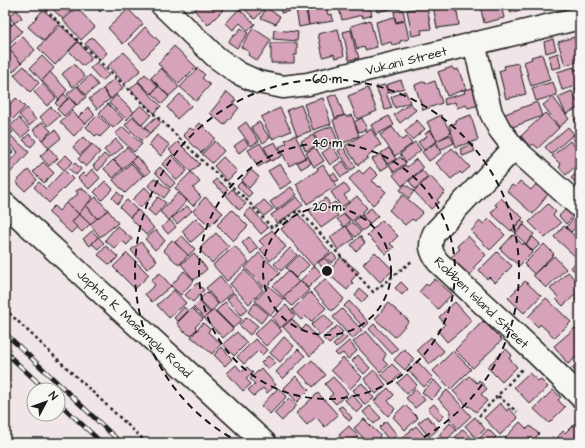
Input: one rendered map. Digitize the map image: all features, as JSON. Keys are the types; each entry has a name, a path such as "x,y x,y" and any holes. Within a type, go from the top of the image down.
{"street":[{"name":"Vukani Street","path":"162,5 216,57 238,73 258,82 283,87 308,84 474,43 567,15"},
{"path":"474,43 491,113 500,130 514,148 580,207"},
{"name":"Robben Island Street","path":"514,148 434,233 431,246 432,253 438,262 580,396"},
{"name":"Japhta K. Masemola Road","path":"5,204 265,443"}],"path":[{"path":"42,5 207,166 245,198 272,228 299,210 374,292 431,246"},
{"path":"5,309 148,443"},
{"path":"479,416 536,354"},
{"path":"498,396 517,412"}],"building":[{"path":"48,5 68,5 72,9 63,19"},
{"path":"94,5 107,5 100,12"},
{"path":"200,5 227,6 208,25 194,10"},
{"path":"244,5 263,5 266,7 255,19 242,7"},
{"path":"280,5 290,5 291,11 281,13"},
{"path":"326,5 328,15 332,14 333,21 309,25 307,8"},
{"path":"338,5 369,5 372,15 363,18 362,15 342,20"},
{"path":"376,5 398,5 398,7 377,12"},
{"path":"433,5 456,5 459,25 437,28"},
{"path":"480,5 501,5 504,18 484,23"},
{"path":"509,5 532,5 532,8 511,13"},
{"path":"305,7 309,25 299,27 296,9"},
{"path":"427,7 431,29 421,30 422,34 412,36 407,10"},
{"path":"77,8 95,27 81,40 63,20"},
{"path":"266,8 280,16 276,24 261,18"},
{"path":"128,9 143,24 123,44 108,28"},
{"path":"239,9 255,24 248,31 240,23 233,30 226,23"},
{"path":"17,10 22,18 14,23 9,16"},
{"path":"43,10 59,23 44,41 28,27"},
{"path":"403,10 405,20 396,22 394,12"},
{"path":"5,17 12,25 5,32"},
{"path":"394,17 396,23 405,21 409,39 392,45 391,42 381,45 376,22"},
{"path":"370,20 377,47 365,50 364,47 357,49 351,26"},
{"path":"14,23 22,31 6,47 5,32"},
{"path":"60,25 78,41 55,65 38,48"},
{"path":"145,27 160,42 143,59 129,44"},
{"path":"241,28 248,33 237,48 228,42"},
{"path":"253,28 271,40 257,61 248,55 249,52 241,47"},
{"path":"338,29 344,56 335,58 334,54 323,57 318,34"},
{"path":"274,30 298,32 297,41 273,39"},
{"path":"351,30 356,52 359,58 349,60 343,32"},
{"path":"22,36 35,50 21,63 9,49"},
{"path":"92,37 107,53 100,60 85,44"},
{"path":"574,37 575,42 580,40 580,61 565,65 558,42"},
{"path":"553,39 556,50 546,53 544,42"},
{"path":"78,42 92,58 83,66 69,51"},
{"path":"271,43 297,43 297,55 294,55 294,63 271,63"},
{"path":"5,46 21,63 13,72 5,64"},
{"path":"174,46 196,67 179,84 158,64"},
{"path":"124,52 141,70 125,84 108,66"},
{"path":"558,53 561,67 552,69 549,56"},
{"path":"542,54 550,80 531,86 524,62 532,59 531,57"},
{"path":"42,56 54,68 42,81 30,68"},
{"path":"97,62 109,75 102,81 90,68"},
{"path":"518,63 526,94 506,99 499,71 505,69 504,66"},
{"path":"74,64 85,77 73,87 62,74"},
{"path":"24,66 39,83 30,92 14,75"},
{"path":"452,67 454,70 458,69 466,89 447,96 438,72"},
{"path":"574,67 574,70 580,69 580,85 562,90 557,72"},
{"path":"161,68 179,87 169,96 151,78"},
{"path":"198,68 205,75 202,78 210,85 196,101 180,87"},
{"path":"50,72 67,90 59,99 42,81"},
{"path":"145,74 158,86 151,94 138,81"},
{"path":"90,75 98,85 86,95 78,86"},
{"path":"114,78 123,88 111,99 103,89"},
{"path":"401,80 404,88 389,93 386,85"},
{"path":"425,81 426,84 435,81 442,103 423,110 415,85"},
{"path":"138,82 161,106 154,113 130,89"},
{"path":"553,82 557,95 536,101 532,88"},
{"path":"43,84 56,98 47,106 34,92"},
{"path":"385,85 388,93 386,93 392,108 385,110 376,87"},
{"path":"77,86 86,97 77,105 67,94"},
{"path":"159,86 169,97 162,104 152,93"},
{"path":"580,87 580,102 575,89"},
{"path":"368,88 377,111 357,119 348,96"},
{"path":"473,88 479,105 468,108 466,105 457,108 455,102 445,105 444,99 465,93 464,90"},
{"path":"103,89 110,99 97,109 89,99"},
{"path":"405,91 410,102 395,108 391,97"},
{"path":"572,91 580,107 566,114 558,97"},
{"path":"227,92 236,100 233,103 239,108 224,125 210,113"},
{"path":"64,94 68,98 59,107 55,103"},
{"path":"180,94 191,106 177,119 167,107"},
{"path":"336,94 344,115 335,118 328,97"},
{"path":"116,95 134,112 127,120 109,103"},
{"path":"553,97 569,119 559,127 543,105"},
{"path":"16,98 25,107 9,123 5,119 5,110"},
{"path":"69,98 76,105 64,116 57,109"},
{"path":"323,98 331,124 313,130 304,104"},
{"path":"537,102 542,116 510,128 505,114"},
{"path":"410,103 416,110 400,123 394,115"},
{"path":"108,104 123,119 113,128 99,113"},
{"path":"141,105 151,115 142,125 132,114"},
{"path":"301,105 311,131 297,136 287,110"},
{"path":"51,107 60,116 48,126 40,117"},
{"path":"88,107 95,115 85,124 78,117"},
{"path":"27,108 36,120 29,126 19,115"},
{"path":"280,108 291,131 272,139 261,117"},
{"path":"72,111 85,124 74,136 60,122"},
{"path":"545,113 559,128 538,148 533,144 530,147 521,136"},
{"path":"98,115 110,127 100,137 98,134 95,136 86,127"},
{"path":"345,115 346,117 352,115 359,136 341,144 333,120"},
{"path":"441,115 451,133 437,141 427,122"},
{"path":"471,115 478,140 456,147 449,125 456,123 456,120"},
{"path":"580,115 580,127 574,119"},
{"path":"389,116 394,125 376,135 371,125"},
{"path":"133,117 150,133 142,141 125,125"},
{"path":"156,117 161,123 150,133 145,127"},
{"path":"19,118 30,130 21,138 10,126"},
{"path":"362,118 367,129 359,132 354,122"},
{"path":"417,120 425,129 412,140 405,131"},
{"path":"42,122 51,131 42,140 33,130"},
{"path":"246,122 259,141 251,146 238,128"},
{"path":"259,122 270,138 263,143 251,127"},
{"path":"200,123 215,138 201,153 183,135 190,128 193,130"},
{"path":"8,126 13,132 5,140 5,128"},
{"path":"332,126 338,142 320,149 314,133"},
{"path":"123,127 142,144 134,152 115,134"},
{"path":"392,127 402,140 407,137 412,144 395,156 380,135"},
{"path":"568,127 574,134 551,154 545,147"},
{"path":"371,129 381,145 374,149 375,151 367,157 368,158 358,165 345,146"},
{"path":"55,130 61,138 49,148 42,140"},
{"path":"430,130 437,141 424,150 418,142 427,136 425,134"},
{"path":"579,131 580,132 580,147 571,137"},
{"path":"29,134 36,141 31,147 23,140"},
{"path":"157,135 170,145 161,156 149,145"},
{"path":"295,135 306,157 289,166 279,147 287,143 285,140"},
{"path":"313,135 318,145 306,151 301,141"},
{"path":"450,135 454,143 440,150 436,141"},
{"path":"11,136 29,152 10,173 5,166 18,152 7,142"},
{"path":"83,137 91,145 80,155 73,147"},
{"path":"116,139 123,147 111,157 104,150"},
{"path":"244,139 249,145 239,153 234,146"},
{"path":"215,141 224,151 212,163 202,154"},
{"path":"570,141 580,152 580,162 566,175 559,167 561,165 552,156"},
{"path":"178,142 200,164 191,172 169,150"},
{"path":"275,142 282,156 271,161 264,147"},
{"path":"415,142 421,150 406,162 400,154"},
{"path":"5,143 13,152 5,159"},
{"path":"260,143 270,160 258,167 248,150"},
{"path":"435,143 442,152 429,161 422,152"},
{"path":"92,144 100,152 86,167 78,159"},
{"path":"472,144 475,151 463,156 460,149"},
{"path":"332,146 340,158 330,165 322,153"},
{"path":"127,147 136,157 122,169 114,160"},
{"path":"315,147 324,161 314,167 306,153"},
{"path":"343,147 356,167 351,170 338,151"},
{"path":"49,148 58,158 49,166 40,156"},
{"path":"389,148 396,159 387,164 381,153"},
{"path":"452,148 470,167 462,174 460,172 451,179 436,163"},
{"path":"104,154 109,158 98,171 93,166"},
{"path":"380,154 388,166 380,171 372,159"},
{"path":"66,155 73,162 64,170 57,163"},
{"path":"172,155 187,171 177,180 162,164"},
{"path":"137,156 150,172 145,176 131,161"},
{"path":"223,157 237,171 227,181 214,166"},
{"path":"308,157 311,163 301,169 297,162"},
{"path":"400,157 406,163 394,172 389,165"},
{"path":"416,159 423,168 402,186 393,175 405,165 407,167"},
{"path":"113,160 122,169 113,178 104,169"},
{"path":"343,161 350,172 341,177 334,167"},
{"path":"43,162 54,173 44,183 33,172"},
{"path":"75,163 81,169 76,175 69,169"},
{"path":"131,163 143,176 125,193 113,180"},
{"path":"280,164 292,182 280,189 268,171"},
{"path":"323,165 336,186 307,204 296,184 318,170 317,169"},
{"path":"160,167 175,183 170,188 155,172"},
{"path":"370,167 378,175 372,181 386,192 373,205 349,179 359,170 363,174"},
{"path":"92,169 100,178 89,189 78,178 83,173 86,176"},
{"path":"28,170 37,180 25,191 16,182"},
{"path":"64,170 73,179 49,203 34,187 39,182 46,189"},
{"path":"251,170 259,177 249,188 241,181"},
{"path":"422,170 428,177 415,189 409,181"},
{"path":"580,170 580,185 579,186 571,178"},
{"path":"191,172 200,182 193,188 201,197 193,206 175,188"},
{"path":"334,173 339,180 335,182 330,175"},
{"path":"430,176 445,192 437,200 439,202 431,209 414,191"},
{"path":"154,178 170,190 164,198 148,186"},
{"path":"216,179 228,189 224,193 213,183"},
{"path":"105,181 113,189 102,200 94,192"},
{"path":"520,181 531,190 537,183 549,193 533,214 507,191 512,185 515,187"},
{"path":"241,182 252,193 248,197 237,186"},
{"path":"344,183 350,191 344,195 349,202 341,207 331,192"},
{"path":"405,184 414,191 409,198 400,190"},
{"path":"145,187 153,196 140,208 132,200"},
{"path":"291,187 297,195 276,210 270,202"},
{"path":"81,188 93,197 79,214 66,203 78,194 76,191"},
{"path":"232,189 246,204 239,210 226,195"},
{"path":"117,192 123,197 118,204 112,198"},
{"path":"178,193 187,201 169,220 160,212"},
{"path":"403,195 423,212 415,221 412,219 405,225 389,210"},
{"path":"357,196 367,208 352,221 341,210"},
{"path":"96,197 108,210 97,219 86,205"},
{"path":"158,197 166,203 155,216 148,210"},
{"path":"205,197 223,213 210,226 193,211"},
{"path":"297,197 303,205 277,224 271,215"},
{"path":"326,198 330,205 335,202 341,210 336,213 338,216 321,228 309,210"},
{"path":"501,198 523,218 511,231 491,213"},
{"path":"127,200 137,210 130,217 120,207"},
{"path":"264,200 273,209 264,216 256,207"},
{"path":"66,203 79,214 72,222 77,227 71,233 48,212 54,206 59,211"},
{"path":"548,204 556,212 553,215 561,223 545,238 529,222"},
{"path":"86,205 97,219 90,224 79,214"},
{"path":"187,206 192,211 177,224 172,218"},
{"path":"251,208 268,228 261,234 244,214"},
{"path":"371,208 378,216 369,224 362,215"},
{"path":"566,209 574,216 566,224 559,216"},
{"path":"108,210 118,223 100,237 90,224"},
{"path":"138,210 154,228 146,235 130,217"},
{"path":"232,210 248,226 233,241 217,225"},
{"path":"79,214 90,224 82,232 72,222"},
{"path":"298,214 330,252 313,266 281,229"},
{"path":"344,214 350,221 344,227 337,219"},
{"path":"361,215 370,225 362,231 354,221"},
{"path":"196,218 206,229 191,242 182,231"},
{"path":"574,218 580,223 571,232 566,227"},
{"path":"489,219 505,235 490,250 471,231 480,221 484,224"},
{"path":"170,220 176,227 168,234 162,227"},
{"path":"382,220 398,236 390,244 394,247 386,254 367,235"},
{"path":"521,220 525,223 516,233 512,230"},
{"path":"352,222 361,232 355,237 346,227"},
{"path":"524,225 534,234 526,244 515,234"},
{"path":"117,226 132,239 127,245 122,241 115,249 105,240"},
{"path":"346,226 354,239 338,250 330,237"},
{"path":"564,226 580,241 580,252 576,257 554,237"},
{"path":"156,230 165,241 155,250 145,239"},
{"path":"272,230 286,247 270,261 260,249 264,246 259,241"},
{"path":"92,231 98,237 90,246 83,239"},
{"path":"216,233 229,247 212,263 199,249"},
{"path":"513,235 533,252 519,266 500,249"},
{"path":"182,236 195,249 188,256 175,242"},
{"path":"360,236 365,243 356,251 351,245"},
{"path":"468,236 486,255 473,268 475,270 466,278 449,259 460,249 457,246"},
{"path":"98,237 104,243 98,249 92,244"},
{"path":"249,237 258,248 251,254 242,243"},
{"path":"533,237 540,244 533,251 526,244"},
{"path":"172,240 188,255 179,265 163,250"},
{"path":"141,242 157,261 147,269 131,250"},
{"path":"544,244 554,254 534,274 524,264"},
{"path":"106,246 118,257 110,265 98,255"},
{"path":"235,246 249,262 227,281 213,265"},
{"path":"290,248 297,255 281,271 274,264"},
{"path":"375,252 393,270 380,282 363,264"},
{"path":"497,252 512,266 495,283 489,277 487,279 479,270"},
{"path":"127,253 149,275 135,289 113,267"},
{"path":"194,253 207,269 194,280 181,264"},
{"path":"259,253 280,273 265,288 245,268"},
{"path":"332,253 337,258 331,263 326,257"},
{"path":"299,255 309,265 296,278 286,268"},
{"path":"554,256 566,269 546,288 533,275"},
{"path":"341,257 359,272 351,281 353,283 347,290 327,273"},
{"path":"580,257 580,275 571,268"},
{"path":"325,258 331,266 325,271 318,262"},
{"path":"315,266 322,274 308,288 301,280"},
{"path":"245,270 263,290 249,304 230,284"},
{"path":"184,271 194,280 181,295 171,286"},
{"path":"288,271 299,282 283,297 273,286"},
{"path":"568,272 580,285 580,290 563,306 556,299 558,297 550,289"},
{"path":"160,273 171,286 152,302 145,294 155,285 151,280"},
{"path":"220,276 233,292 219,304 206,288"},
{"path":"325,279 344,299 332,311 313,290"},
{"path":"435,279 452,294 438,309 419,292 426,284 428,286"},
{"path":"300,281 309,290 292,306 283,297"},
{"path":"525,281 541,296 524,313 508,298"},
{"path":"401,282 408,289 402,295 395,288"},
{"path":"197,283 204,290 193,302 185,295"},
{"path":"269,286 284,300 271,315 255,301"},
{"path":"360,289 368,296 362,302 355,296"},
{"path":"174,290 186,303 169,318 157,305"},
{"path":"207,292 218,304 211,312 199,300"},
{"path":"310,292 326,308 311,322 305,316 301,320 292,310"},
{"path":"234,293 248,309 241,315 227,299"},
{"path":"580,296 580,306 575,299"},
{"path":"546,298 571,322 555,338 540,324 538,327 528,317"},
{"path":"199,301 210,313 204,318 193,307"},
{"path":"349,301 369,323 364,328 344,306"},
{"path":"225,302 242,320 233,328 216,311"},
{"path":"455,302 472,321 447,342 438,331 445,324 439,317"},
{"path":"255,303 268,314 261,323 248,312"},
{"path":"388,303 409,321 395,337 375,319"},
{"path":"286,305 295,316 280,328 272,318"},
{"path":"184,307 188,311 178,321 174,318"},
{"path":"192,308 203,319 195,327 197,329 189,335 185,331 184,332 177,323"},
{"path":"342,309 362,330 352,339 333,317"},
{"path":"214,310 233,329 223,338 204,318"},
{"path":"324,314 333,324 320,335 311,325"},
{"path":"247,317 258,326 250,335 239,325"},
{"path":"270,319 282,331 266,346 254,334"},
{"path":"292,319 302,330 306,325 323,344 310,356 283,327"},
{"path":"483,321 502,340 473,368 455,350"},
{"path":"203,323 210,329 208,332 221,344 212,354 191,337"},
{"path":"374,324 398,349 392,354 369,329"},
{"path":"337,326 343,332 329,344 323,338"},
{"path":"575,328 580,334 580,354 568,364 554,346"},
{"path":"366,331 386,354 383,360 388,365 380,372 353,342"},
{"path":"237,332 247,343 234,356 223,344"},
{"path":"344,335 347,338 336,348 333,345"},
{"path":"284,337 294,346 280,362 270,353"},
{"path":"431,337 444,351 430,364 417,350"},
{"path":"255,339 267,350 262,355 258,351 244,364 237,357"},
{"path":"349,341 357,351 348,359 343,353 338,356 335,353"},
{"path":"222,347 232,359 225,366 214,355"},
{"path":"298,349 305,356 283,379 276,372"},
{"path":"404,349 414,359 405,370 394,360"},
{"path":"506,349 512,355 509,358 517,367 502,382 487,367"},
{"path":"453,351 471,369 451,389 433,371"},
{"path":"358,355 370,368 364,374 352,361"},
{"path":"268,356 275,362 269,369 261,363"},
{"path":"343,358 362,377 350,389 331,370"},
{"path":"312,360 326,375 313,387 299,372"},
{"path":"580,360 580,376 572,368"},
{"path":"417,361 433,378 424,387 408,370"},
{"path":"392,364 401,373 391,384 381,375"},
{"path":"236,365 242,372 247,367 253,373 246,379 251,384 243,391 227,373"},
{"path":"261,368 276,385 267,393 263,388 254,396 248,390 255,384 250,379"},
{"path":"374,370 386,385 376,394 364,379"},
{"path":"529,373 538,381 540,379 548,387 530,404 514,387"},
{"path":"407,374 417,385 407,394 397,383"},
{"path":"296,376 309,390 297,402 284,388"},
{"path":"469,376 477,383 479,380 487,389 481,394 487,401 476,412 469,406 468,407 453,391"},
{"path":"333,377 348,393 336,404 329,397 333,394 325,384"},
{"path":"434,380 442,389 431,400 422,392"},
{"path":"362,383 374,398 365,405 353,390"},
{"path":"278,388 287,396 270,414 261,406"},
{"path":"388,388 394,395 388,401 395,409 388,416 374,401"},
{"path":"416,389 425,400 415,408 406,398"},
{"path":"447,390 471,416 458,428 450,420 451,412 438,399"},
{"path":"553,390 561,397 558,400 565,407 549,423 534,409"},
{"path":"318,393 338,415 325,427 316,417 307,425 296,413"},
{"path":"352,394 363,407 357,413 345,400"},
{"path":"289,398 297,405 282,421 274,413"},
{"path":"500,403 507,411 509,408 518,418 500,435 484,418"},
{"path":"434,404 444,416 439,421 428,409"},
{"path":"405,405 418,418 405,430 393,417"},
{"path":"342,406 352,418 349,421 338,408"},
{"path":"370,406 381,418 374,424 363,412"},
{"path":"427,416 438,429 429,437 418,423"},
{"path":"475,417 485,429 476,438 465,426"},
{"path":"364,419 380,435 377,443 366,443 367,442 354,428"},
{"path":"579,419 580,443 559,443 556,439 563,431 565,433"},
{"path":"386,421 397,435 390,441 379,428"},
{"path":"520,422 527,429 530,426 539,434 530,443 511,443 505,438"},
{"path":"450,423 457,429 446,441 439,435"},
{"path":"349,426 358,436 350,443 346,443 339,435"},
{"path":"416,426 429,441 427,443 419,443 416,440 412,443 407,443 402,438"},
{"path":"463,429 473,439 469,443 452,443 451,442"},
{"path":"488,429 496,437 491,443 483,443 479,439"}],"railway":[{"path":"5,333 121,443"},
{"path":"5,352 37,382"},
{"path":"66,409 102,443"}]}
